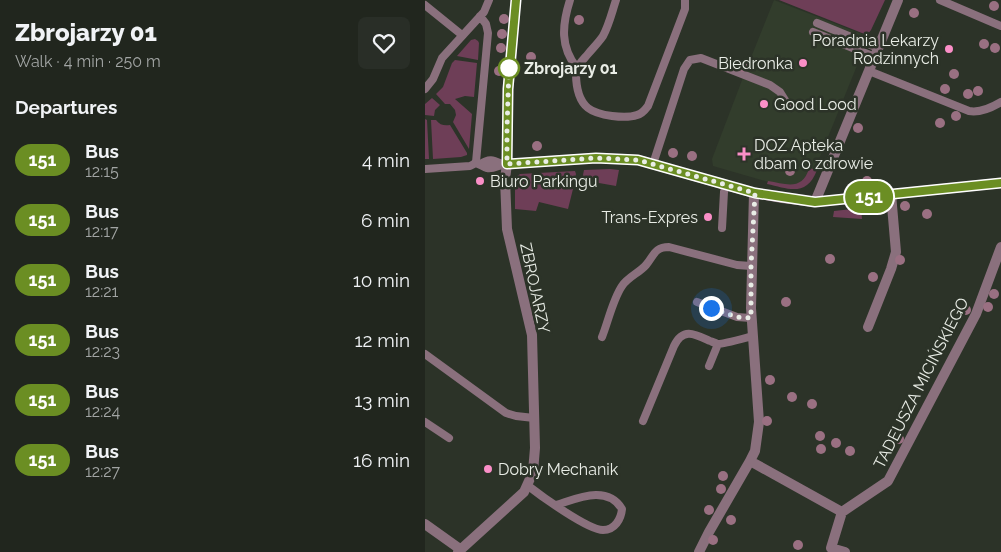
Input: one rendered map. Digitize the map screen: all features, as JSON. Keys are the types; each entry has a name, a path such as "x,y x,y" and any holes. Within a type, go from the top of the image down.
{"street":[{"name":"ZBROJARZY","path":"459,550 524,492 533,472 535,448 531,335 507,229 504,164 516,0"},
{"path":"815,202 898,0"},
{"path":"504,164 596,158 638,160 755,193 815,202 1001,183"},
{"path":"699,552 755,451 759,422 751,318 751,266 755,193"},
{"path":"868,327 896,252 891,194"},
{"name":"TADEUSZA MICIŃSKIEGO","path":"842,512 888,481 975,314 1001,248"},
{"path":"750,461 842,512 831,548 845,552"},
{"path":"425,524 459,550"}],"lane":[{"path":"425,88 433,79 442,58 487,8 489,0"},
{"path":"570,0 565,19 565,43 569,57 577,68"},
{"path":"616,0 602,38 580,63 576,74 581,98 589,108 600,114 627,117 636,116 649,106 685,8 685,0"},
{"path":"940,0 1001,26"},
{"path":"425,5 462,35"},
{"path":"478,164 487,33 486,24 480,16"},
{"path":"817,24 877,53"},
{"path":"813,32 877,53"},
{"path":"653,164 684,69 690,60 701,58 769,85 780,92 790,108"},
{"path":"869,71 969,112 979,112 1001,102"},
{"path":"425,169 470,166 486,160 494,160 504,164"},
{"path":"722,228 726,184"},
{"path":"602,337 618,293 623,285 645,267 661,247 737,265 751,266"},
{"path":"697,302 737,317 751,318"},
{"path":"643,421 677,339 684,334 693,334 718,344 753,336"},
{"path":"709,366 718,344"},
{"path":"425,354 506,413 534,418"},
{"path":"425,422 449,438"},
{"path":"527,485 556,505 585,524 603,530 619,521 622,509 618,503 611,499 592,494 556,505"}],"shaded area":[{"path":"774,0 867,36 865,46 815,169 809,180 797,187 772,183 713,166 712,159"},
{"path":"779,0 885,0 867,35"},
{"path":"475,39 479,43 478,60 457,56 471,40"},
{"path":"455,60 477,63 474,97 465,96 455,99 472,114 469,149 453,122 456,115 455,110 450,104 445,104 436,94 443,87 452,63"},
{"path":"432,98 440,105 435,110 434,116 425,115 425,104"},
{"path":"425,119 427,120 429,159 425,159"},
{"path":"431,120 436,120 442,125 450,125 467,155 433,159"},
{"path":"809,168 817,170 813,179 803,188 790,189 767,184 768,181 787,184 798,183 803,180"},
{"path":"584,170 619,170 616,186 582,180"},
{"path":"575,171 574,185 568,209 539,202 536,211 515,209 515,180 520,174"},
{"path":"861,208 862,219 833,217 834,211"}],"bus line":[{"name":"151","path":"516,0 508,89 507,164 596,158 638,160 755,193 815,202 1001,183"}],"place":[{"name":"Poradnia Lekarzy Rodzinnych","path":"949,49"},
{"name":"Biedronka","path":"803,63"},
{"name":"Zbrojarzy 01","path":"509,68"},
{"name":"Good Lood","path":"764,104"},
{"name":"DOZ Apteka dbam o zdrowie","path":"744,154"},
{"name":"Biuro Parkingu","path":"480,181"},
{"name":"Trans-Expres","path":"708,217"},
{"name":"Dobry Mechanik","path":"488,469"}],"route":[{"path":"509,68 507,164 596,158 638,160 755,193 751,266 751,318 737,317 711,308"}]}
